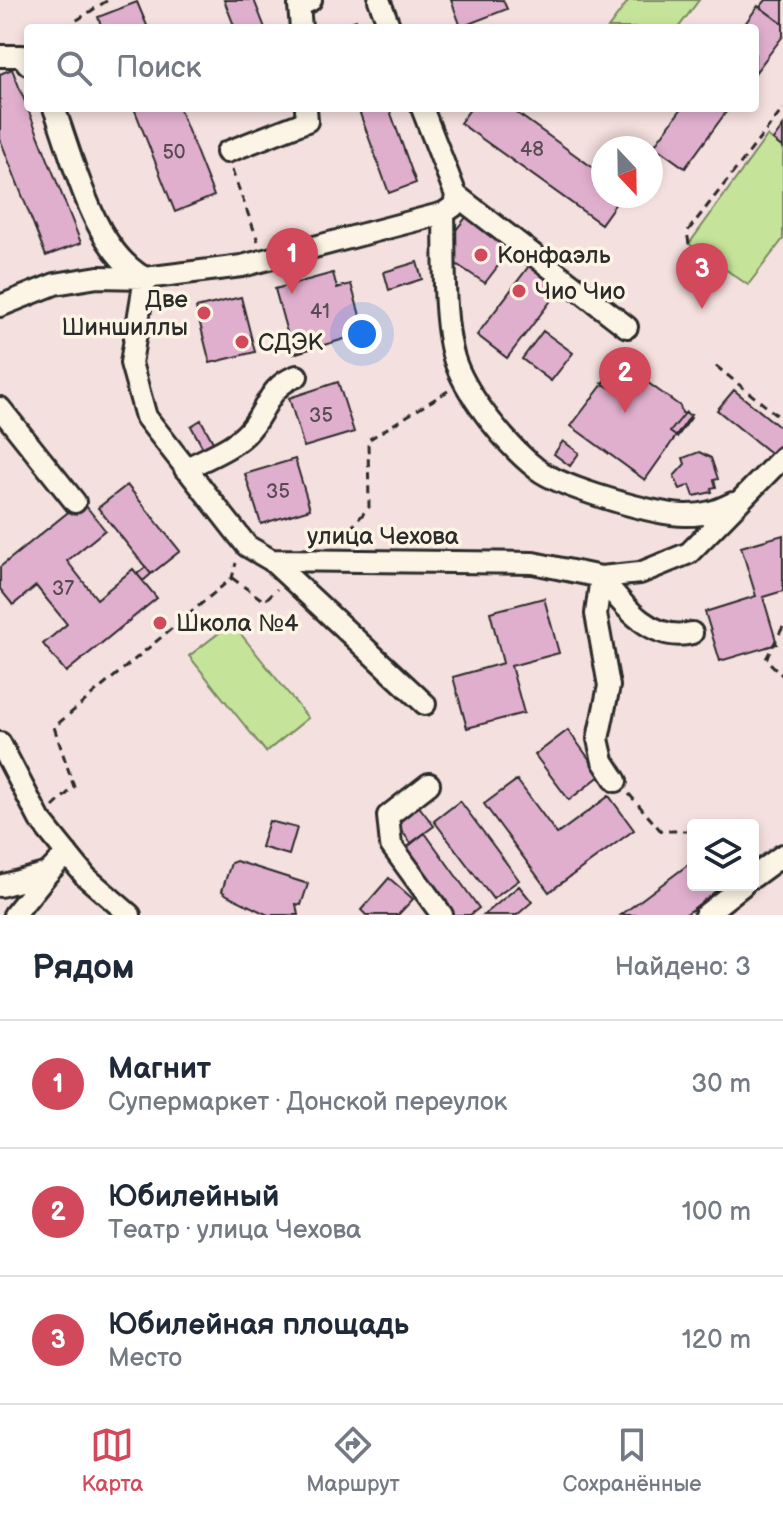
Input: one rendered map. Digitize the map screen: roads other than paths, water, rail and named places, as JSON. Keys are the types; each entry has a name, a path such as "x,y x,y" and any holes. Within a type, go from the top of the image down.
{"street":[{"path":"301,24 299,6 311,0"},
{"path":"379,0 388,24"},
{"path":"0,56 22,56 24,59"},
{"path":"55,112 100,231 133,271 145,278"},
{"path":"230,162 307,121 306,112"},
{"path":"424,112 456,195 627,327"},
{"path":"0,306 55,284 98,277 145,278 265,260 444,213 454,206 456,195"},
{"path":"444,213 447,310 455,363 483,412 538,470 610,499 684,515 713,513 744,497"},
{"path":"145,278 131,363 146,417 247,546 271,560 425,704"},
{"path":"185,469 220,451 250,430 281,382 297,376"},
{"path":"0,408 75,502"},
{"name":"улица Чехова","path":"271,560 533,563 601,577 640,573 689,553 783,457"},
{"path":"601,577 622,603 645,624 667,633 692,633"},
{"path":"601,577 596,614 609,686 598,739 603,761 616,781"},
{"path":"0,743 40,820 86,877 130,915"},
{"path":"429,784 388,816 391,845 442,915"},
{"path":"14,915 67,853"},
{"path":"759,873 783,855"},
{"path":"0,886 23,877 48,873"},
{"path":"705,915 735,891"}],"place":[{"name":"Конфаэль","path":"481,255"},
{"name":"Чио Чио","path":"519,291"},
{"name":"Магнит","path":"292,294"},
{"name":"Юбилейная площадь","path":"702,309"},
{"name":"Две Шиншиллы","path":"204,313"},
{"name":"СДЭК","path":"242,342"},
{"name":"Юбилейный","path":"625,413"},
{"name":"Школа №4","path":"160,623"}]}
